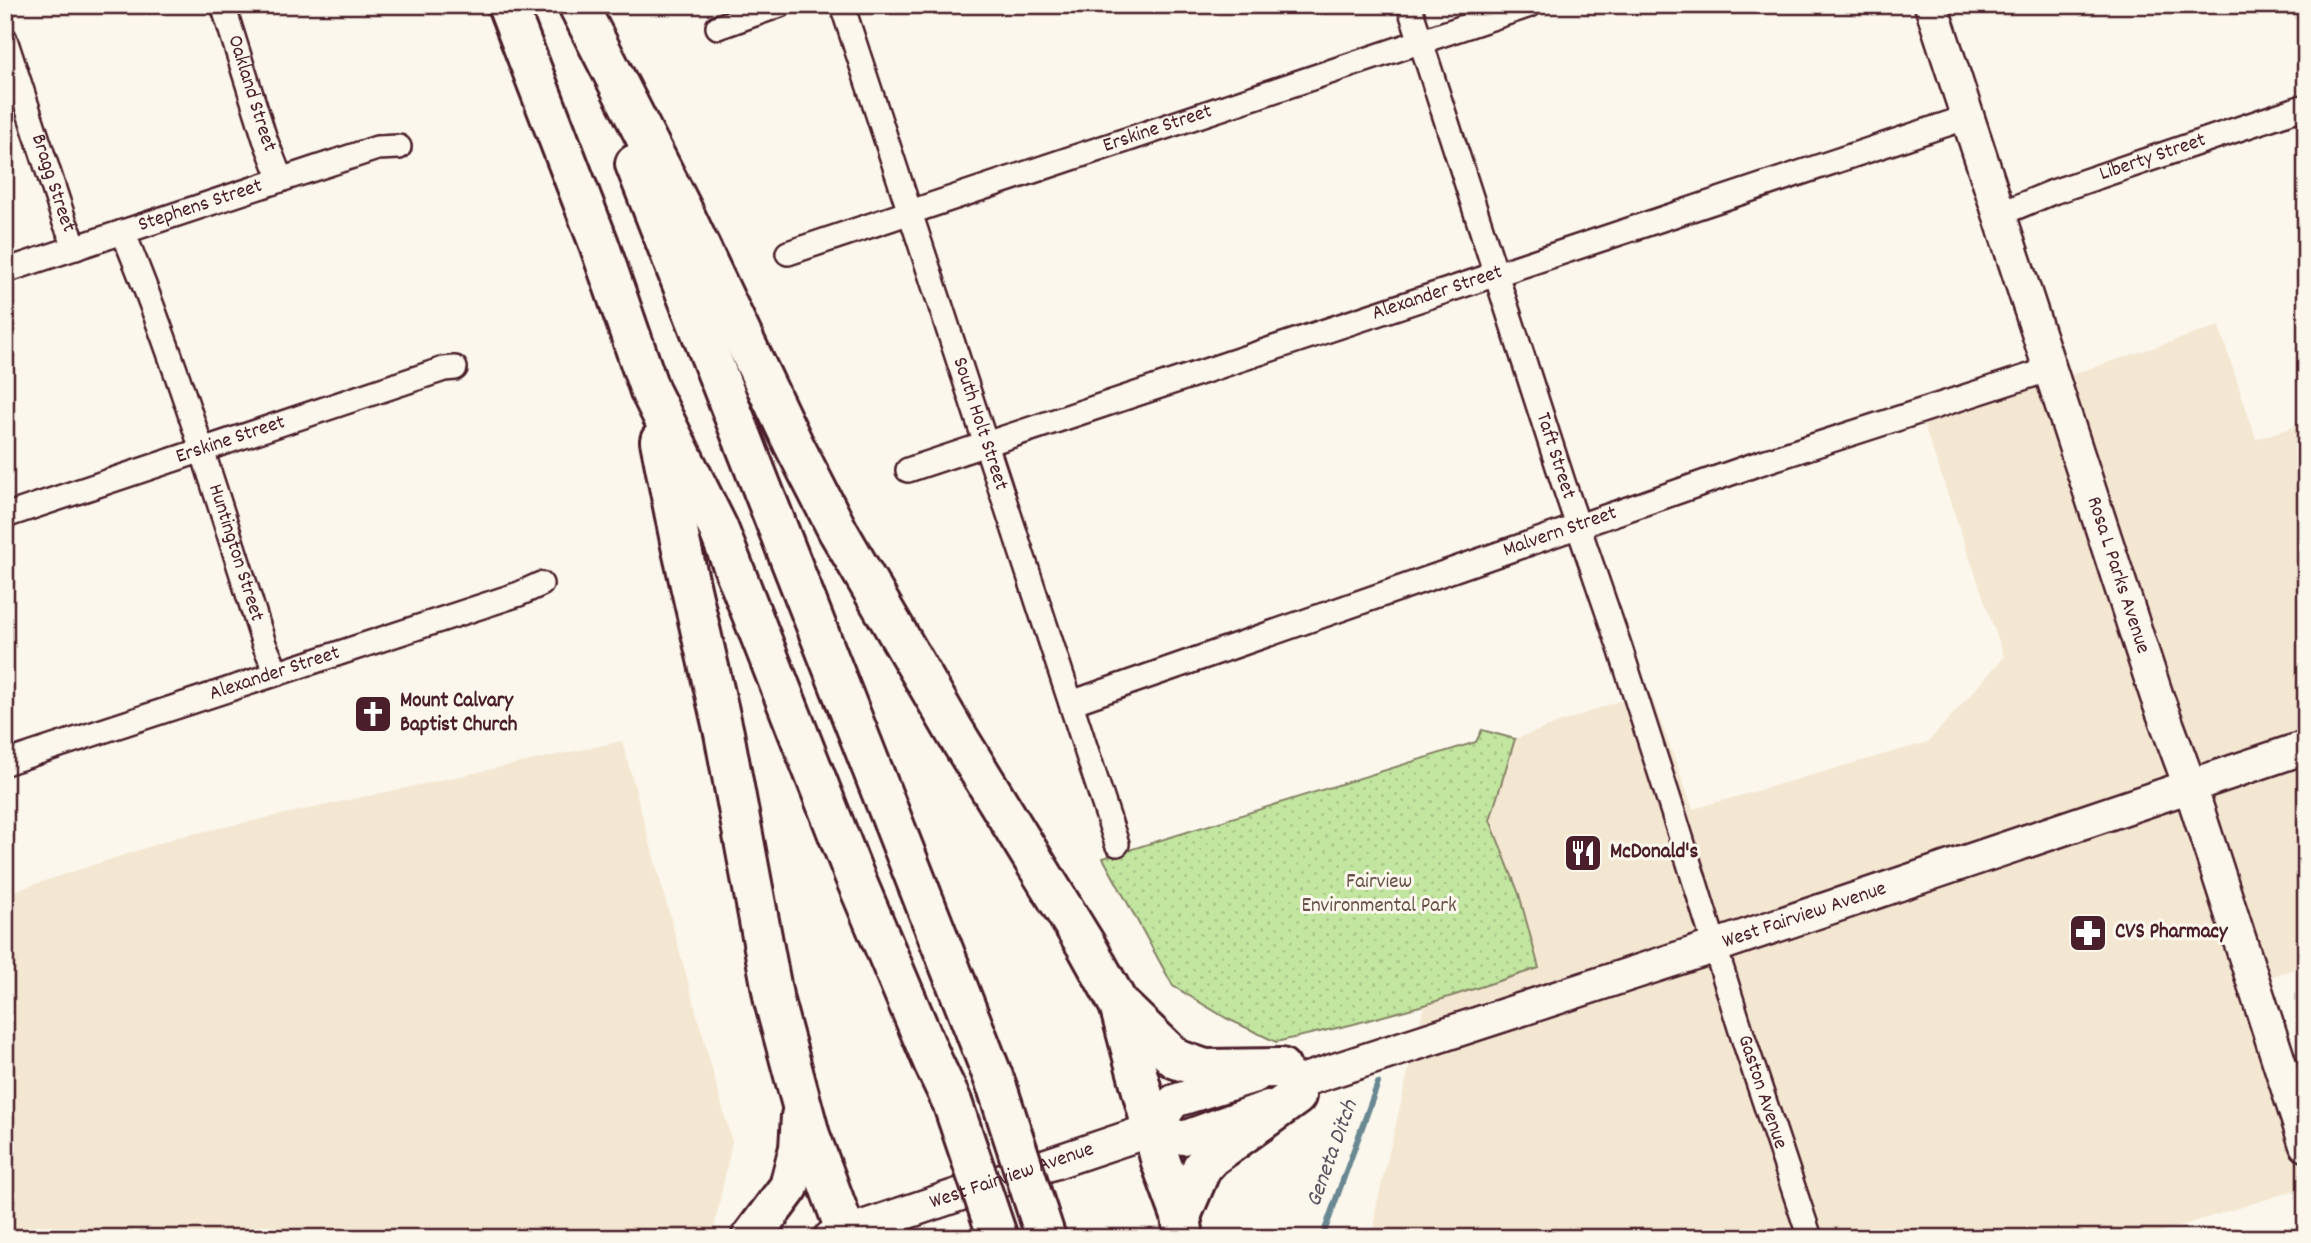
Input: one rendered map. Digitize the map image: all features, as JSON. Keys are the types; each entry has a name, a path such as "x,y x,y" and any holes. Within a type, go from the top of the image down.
{"highway":[{"path":"507,5 599,244 650,391 718,528 854,875 952,1102 998,1238"},
{"path":"578,5 682,209 793,443 838,531 1119,1005 1161,1162 1183,1227"},
{"path":"578,5 657,223 997,1087 1046,1238"},
{"path":"650,391 680,541 724,733 774,1001 801,1104 841,1236"},
{"path":"1119,1005 1175,1059 1205,1069 1293,1082"},
{"path":"1183,1227 1202,1167 1293,1082"},
{"path":"751,1238 789,1187 799,1148 801,1104"}],"main road":[{"name":"Rosa L Parks Avenue","path":"1931,5 2306,1145"},
{"name":"West Fairview Avenue","path":"841,1236 1154,1129 1174,1101 1293,1082 1716,946 2306,747"}],"street":[{"name":"Oakland Street","path":"223,5 265,139 281,180"},
{"path":"719,27 780,5"},
{"name":"South Holt Street","path":"842,5 1117,845"},
{"name":"Taft Street","path":"1409,5 1716,946"},
{"name":"Erskine Street","path":"788,253 1530,5"},
{"name":"Bragg Street","path":"5,39 64,220 76,248"},
{"name":"Liberty Street","path":"2000,214 2053,192 2306,106"},
{"name":"Alexander Street","path":"908,470 1968,117"},
{"name":"Stephens Street","path":"5,271 377,148 400,147"},
{"name":"Huntington Street","path":"123,232 138,267 276,673"},
{"name":"Erskine Street","path":"5,516 444,369 455,368"},
{"name":"Malvern Street","path":"1071,703 1758,464 2051,369"},
{"name":"Alexander Street","path":"5,763 519,594 541,584"},
{"name":"Gaston Avenue","path":"1716,946 1742,1034 1810,1238"}],"shaded area":[{"path":"2219,326 2256,439 2306,423 2306,965 2267,978 2306,1107 2306,1187 2142,1238 1375,1238 1375,1212 1424,1005 1539,968 1490,820 1515,739 1649,690 1693,809 1928,742 2004,657 1923,423"},
{"path":"622,741 732,1142 712,1238 5,1238 5,894 178,837"}],"green space":[{"name":"Fairview Environmental Park","path":"1482,730 1515,739 1490,820 1519,894 1539,968 1424,1005 1276,1042 1226,1018 1173,986 1103,858 1476,742"}],"waterway":[{"name":"Geneta Ditch","path":"1322,1238 1378,1083"}],"place":[{"name":"Mount Calvary Baptist Church","path":"373,714"},
{"name":"McDonald's","path":"1583,853"},
{"name":"CVS Pharmacy","path":"2088,933"}]}
